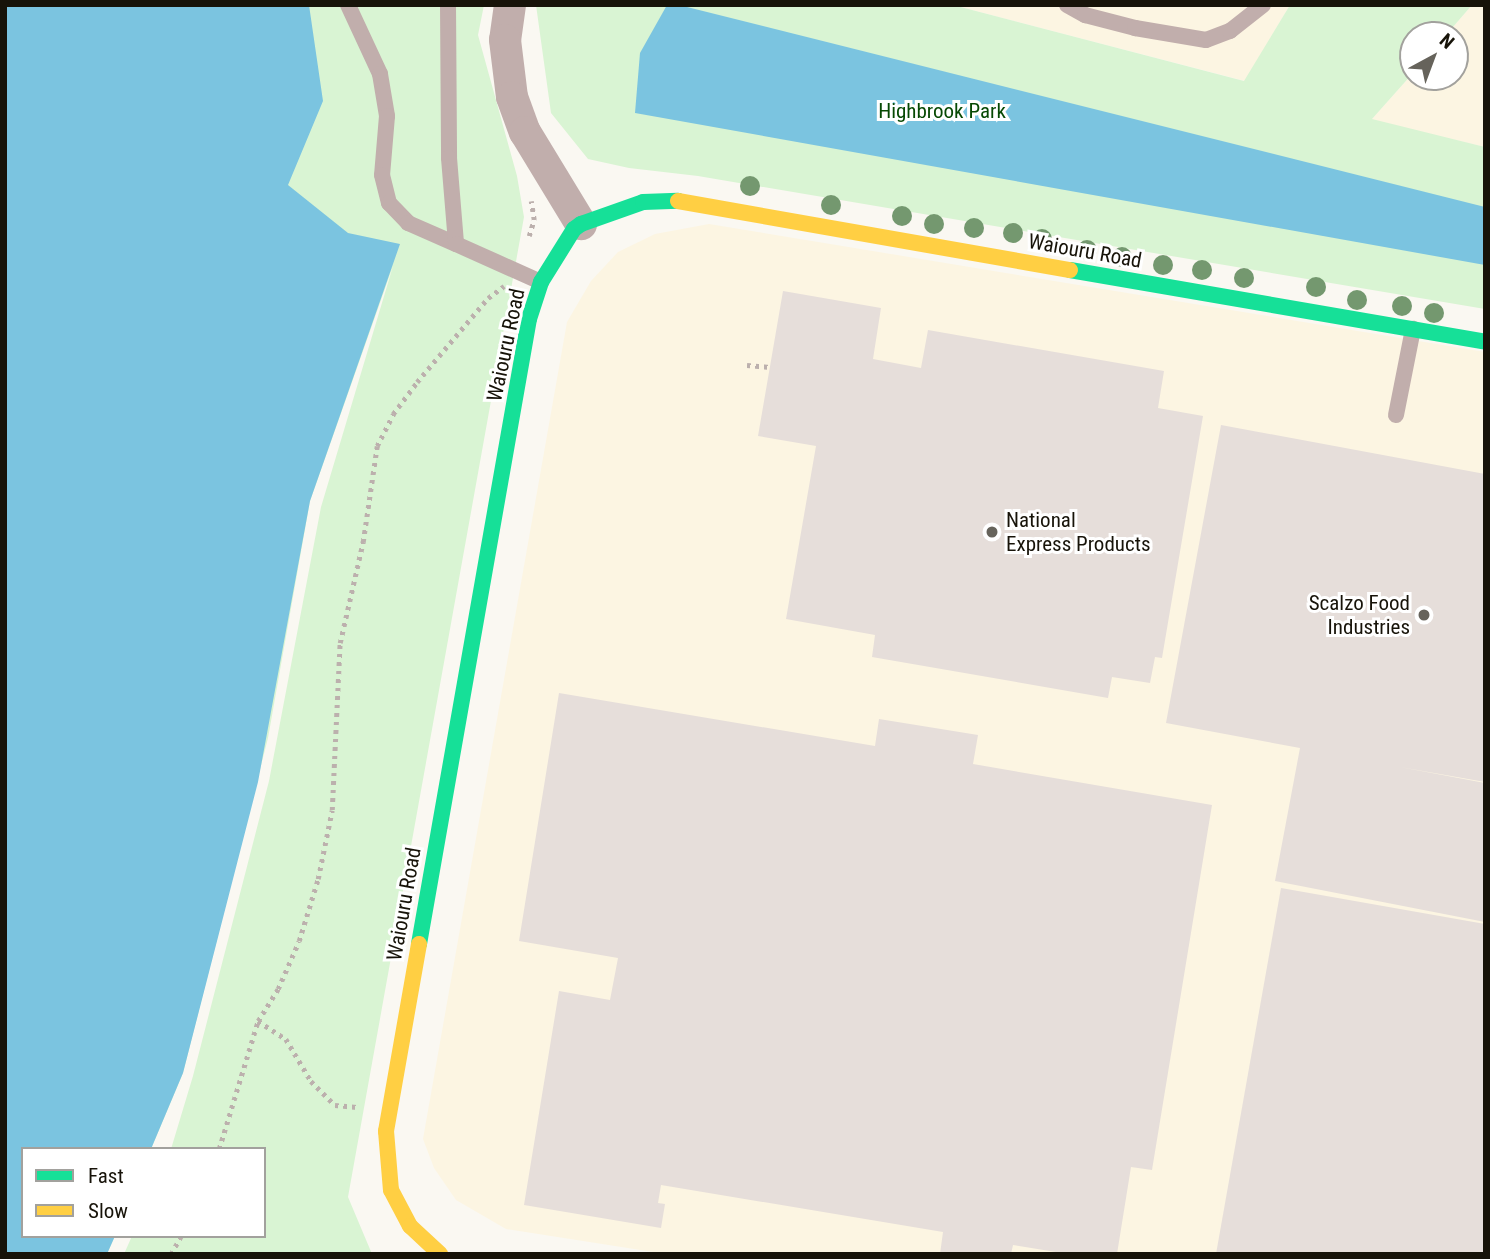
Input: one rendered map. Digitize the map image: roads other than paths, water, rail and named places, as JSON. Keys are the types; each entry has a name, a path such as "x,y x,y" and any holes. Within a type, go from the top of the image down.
{"street":[{"path":"510,5 505,40 512,97 525,132 580,223"},
{"name":"Waiouru Road","path":"440,1254 410,1226 391,1190 386,1130 529,319 541,282 556,253 580,223 643,202 671,200 1485,342"}],"lane":[{"path":"348,5 380,74 387,116 382,175 389,203 408,223 541,282"},
{"path":"448,5 449,159 456,244"},
{"path":"1067,5 1085,15 1135,28 1206,40 1230,31 1259,11 1263,5"},
{"path":"1396,415 1413,329"}],"water":[{"path":"5,5 309,5 323,101 288,185 348,233 400,244 310,501 258,782 183,1073 152,1147 21,1147 21,1238 114,1238 107,1254 5,1254"},
{"path":"667,5 679,5 1485,207 1485,265 635,113 640,53"}],"place":[{"name":"National Express Products","path":"992,532"},
{"name":"Scalzo Food Industries","path":"1424,615"}],"park label":[{"name":"Highbrook Park","path":"942,111"}]}
